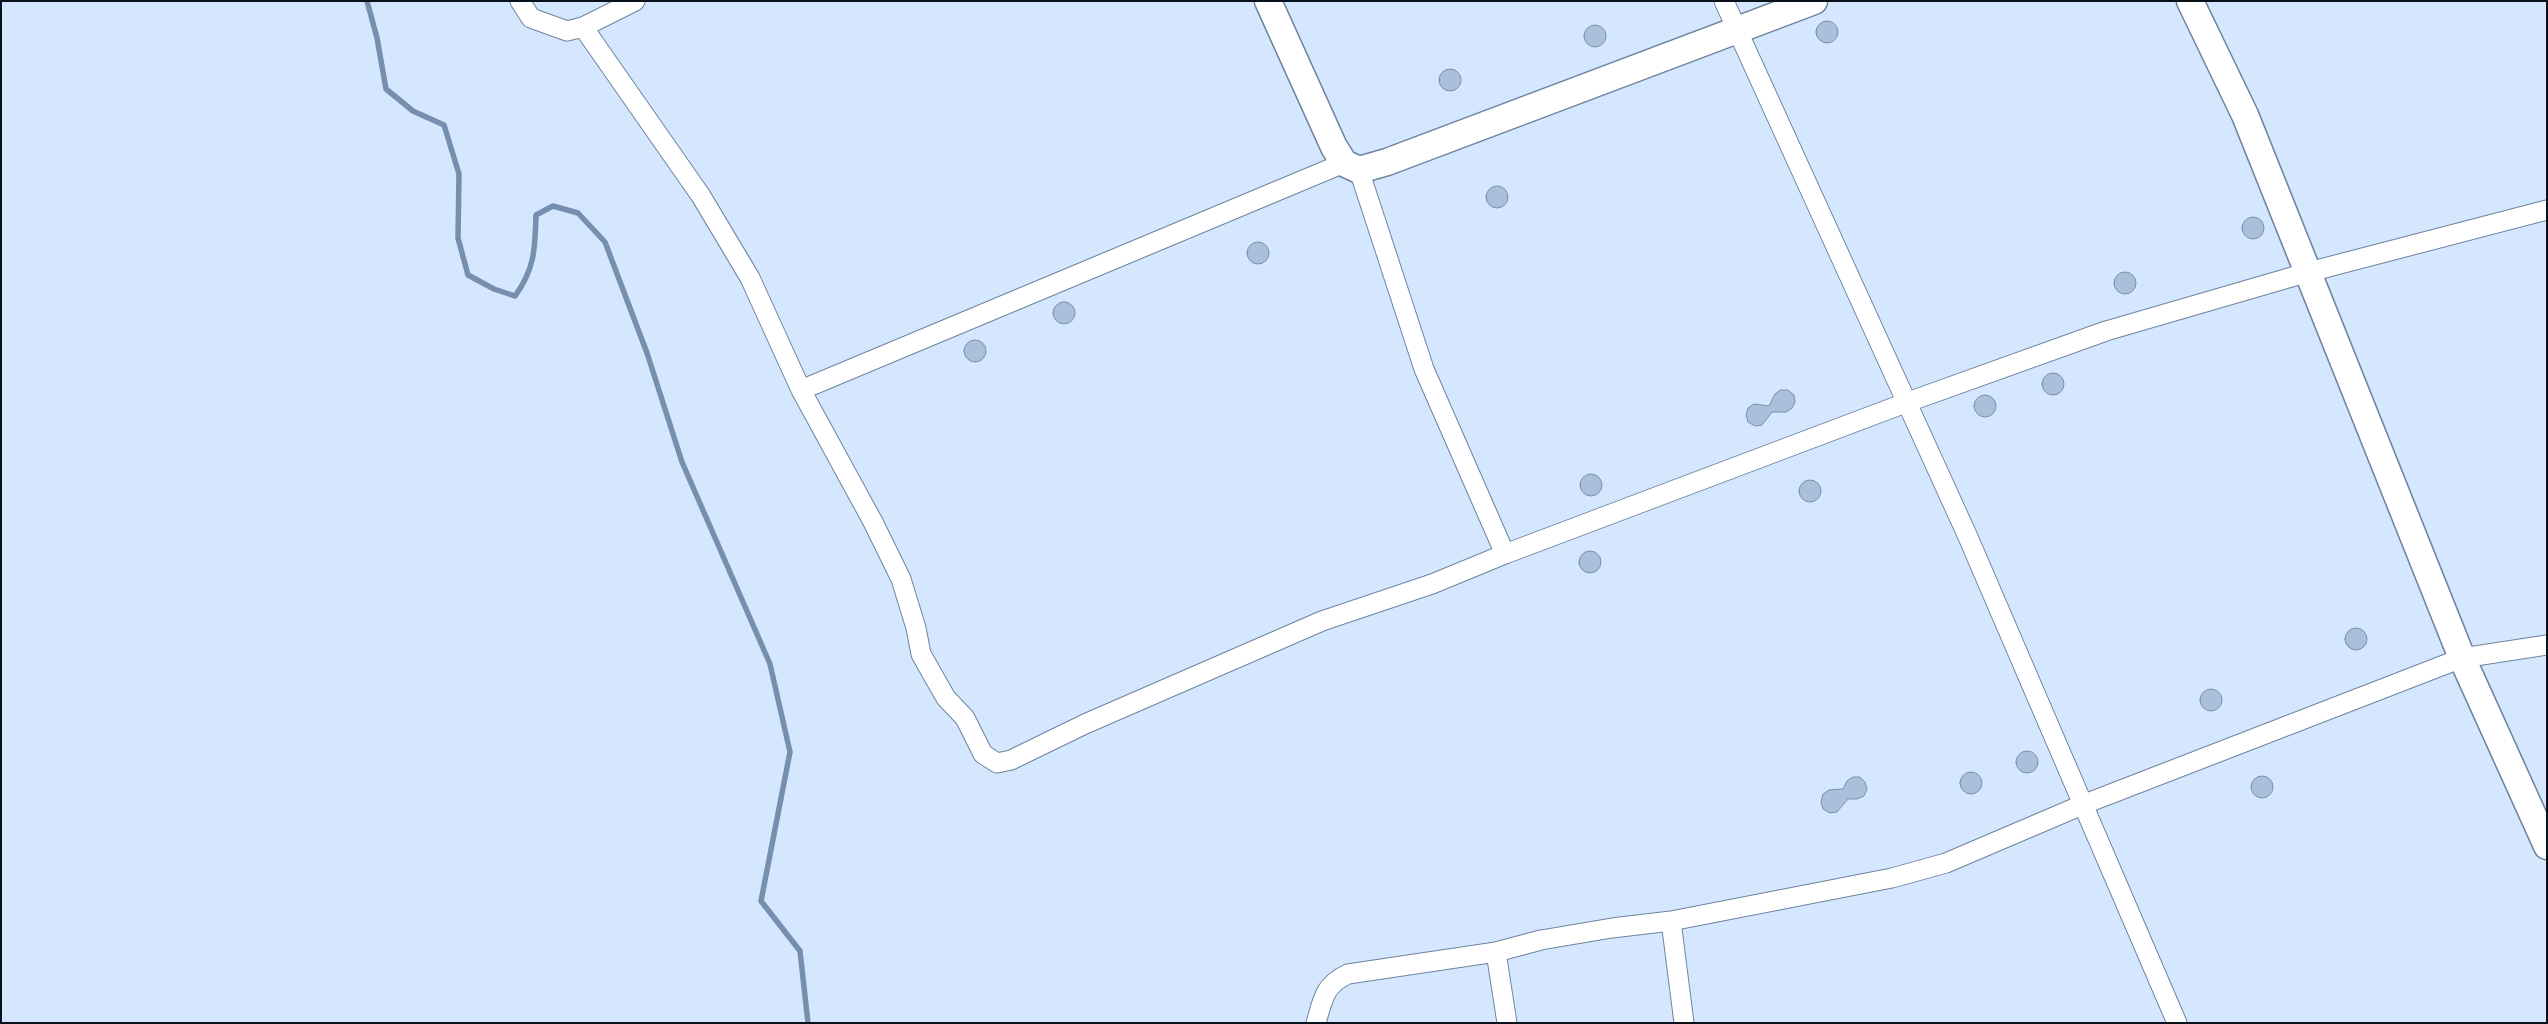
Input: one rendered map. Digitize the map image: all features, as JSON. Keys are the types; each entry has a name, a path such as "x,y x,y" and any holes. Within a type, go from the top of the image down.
{"street":[{"path":"520,1 531,18 543,24 567,31 583,27 635,1"},
{"path":"1268,1 1325,129 1351,166 1424,369 1505,554"},
{"path":"1724,1 1968,537 2177,1023"},
{"path":"801,390 1351,166 1387,162 1488,122 1737,32 1814,1"},
{"path":"2190,1 2246,115 2462,658 2547,846"},
{"path":"583,27 706,204 750,278 801,390 873,522 901,579 916,628 921,654 946,698 965,718 984,754 997,763 1011,760 1085,724 1322,621 1432,584 1505,554 1908,402 2106,331 2309,272 2547,210"},
{"path":"1316,1023 1324,995 1334,980 1348,974 1496,952 1540,940 1603,929 1671,921 1892,878 1946,863 2082,805 2462,658 2547,645"},
{"path":"1671,921 1684,1023"},
{"path":"1496,952 1507,1023"}],"building":[{"path":"1827,21 1835,24 1838,32 1835,40 1827,43 1819,40 1816,32 1819,24"},
{"path":"1595,25 1603,28 1606,36 1603,44 1595,47 1587,44 1584,36 1587,28"},
{"path":"1450,69 1458,72 1461,80 1458,88 1450,91 1442,88 1439,80 1442,72"},
{"path":"1497,186 1505,189 1508,197 1505,205 1497,208 1489,205 1486,197 1489,189"},
{"path":"2253,217 2261,220 2264,228 2261,236 2253,239 2245,236 2242,228 2245,220"},
{"path":"1258,242 1266,245 1269,253 1266,261 1258,264 1250,261 1247,253 1250,245"},
{"path":"2125,272 2133,275 2136,283 2133,291 2125,294 2117,291 2114,283 2117,275"},
{"path":"1064,302 1072,305 1075,313 1072,321 1064,324 1056,321 1053,313 1056,305"},
{"path":"975,340 983,343 986,351 983,359 975,362 967,359 964,351 967,343"},
{"path":"2053,373 2061,376 2064,384 2061,392 2053,395 2045,392 2042,384 2045,376"},
{"path":"1781,390 1788,390 1794,395 1795,402 1792,408 1786,412 1772,412 1762,425 1755,426 1748,422 1746,415 1748,408 1754,404 1769,406 1775,394"},
{"path":"1985,395 1993,398 1996,406 1993,414 1985,417 1977,414 1974,406 1977,398"},
{"path":"1591,474 1599,477 1602,485 1599,493 1591,496 1583,493 1580,485 1583,477"},
{"path":"1810,480 1818,483 1821,491 1818,499 1810,502 1802,499 1799,491 1802,483"},
{"path":"1590,551 1598,554 1601,562 1598,570 1590,573 1582,570 1579,562 1582,554"},
{"path":"2356,628 2364,631 2367,639 2364,647 2356,650 2348,647 2345,639 2348,631"},
{"path":"2211,689 2219,692 2222,700 2219,708 2211,711 2203,708 2200,700 2203,692"},
{"path":"2027,751 2035,754 2038,762 2035,770 2027,773 2019,770 2016,762 2019,754"},
{"path":"1971,772 1979,775 1982,783 1979,791 1971,794 1963,791 1960,783 1963,775"},
{"path":"2262,776 2270,779 2273,787 2270,795 2262,798 2254,795 2251,787 2254,779"},
{"path":"1853,777 1860,777 1865,782 1867,789 1864,796 1857,799 1848,799 1837,812 1830,813 1823,809 1821,802 1823,794 1829,790 1843,789 1847,781"}],"waterway":[{"path":"367,1 377,38 386,89 413,111 444,125 459,174 458,238 468,275 494,289 515,296 527,277 533,258 536,215 553,206 578,213 605,242 647,353 682,462 770,664 790,752 761,901 800,951 808,1023"}]}
